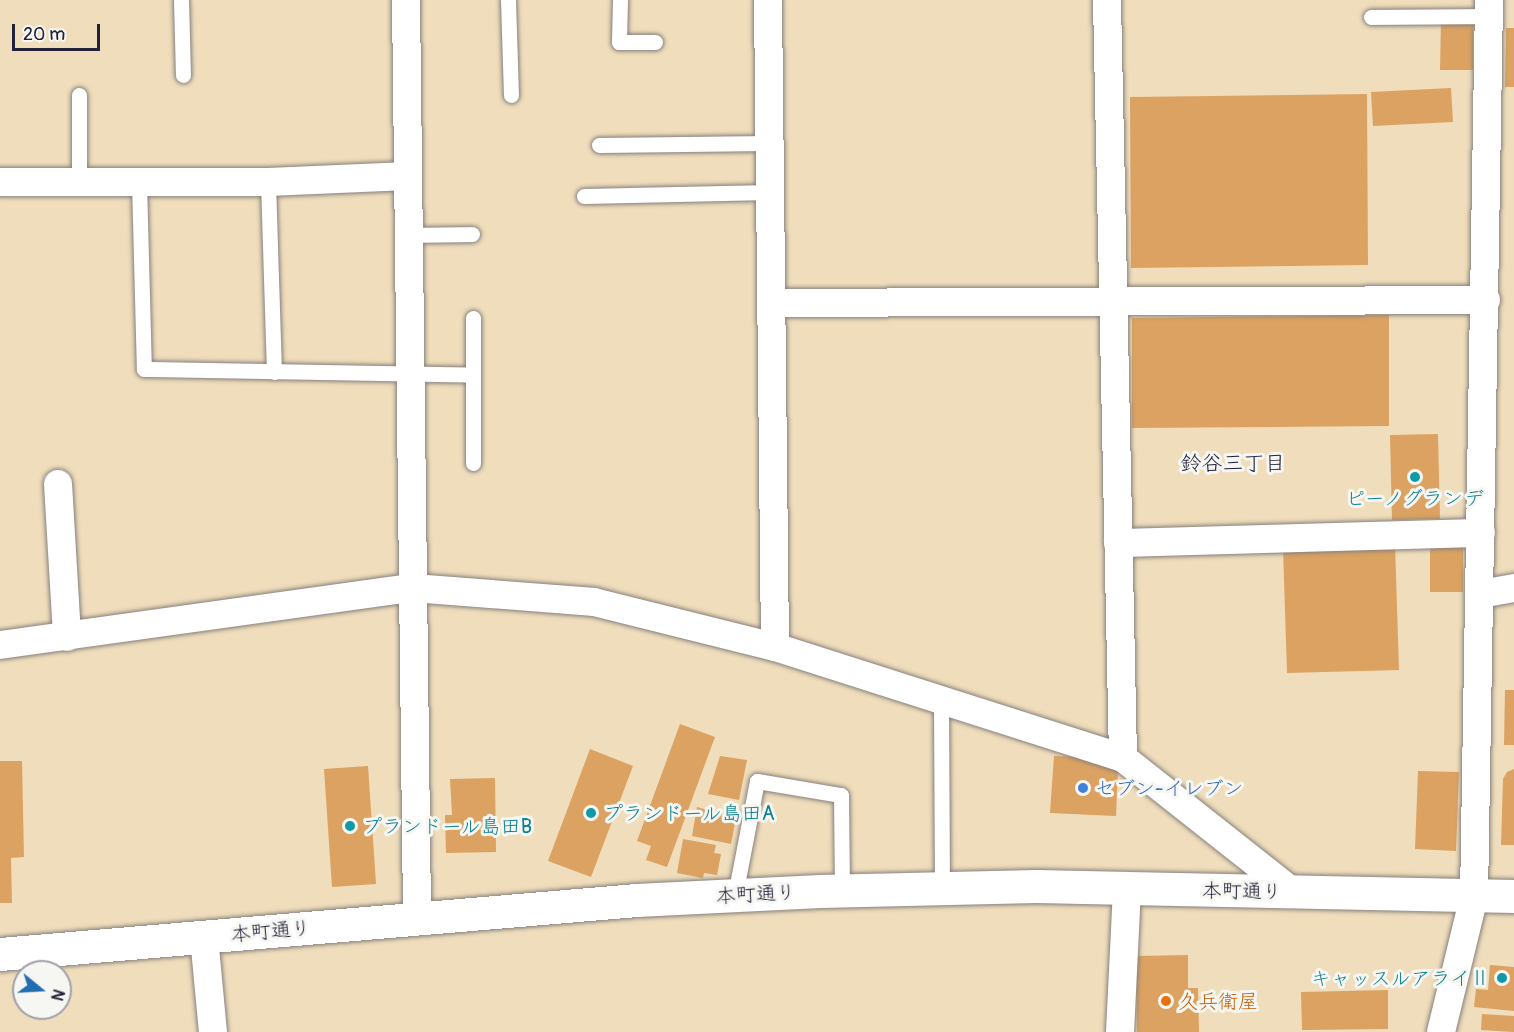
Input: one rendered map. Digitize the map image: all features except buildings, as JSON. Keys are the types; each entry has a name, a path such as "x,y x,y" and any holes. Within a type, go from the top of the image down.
{"main road":[{"name":"本町通り","path":"0,954 417,918 735,895 842,890 1127,889 1514,896"}],"street":[{"path":"406,0 417,918"},
{"path":"768,0 775,647"},
{"path":"1107,0 1122,758"},
{"path":"1441,1032 1474,897 1486,300 1489,8"},
{"path":"0,182 268,182 408,176"},
{"path":"771,303 1486,300"},
{"path":"58,484 67,637"},
{"path":"1118,543 1481,533"},
{"path":"0,645 413,588 594,602 775,647 1122,758 1294,892"},
{"path":"1480,594 1514,588"},
{"path":"1120,1032 1127,889"},
{"path":"204,937 213,1032"}],"lane":[{"path":"181,0 183,75"},
{"path":"508,0 511,95"},
{"path":"620,0 619,42 656,42"},
{"path":"1371,17 1489,8"},
{"path":"79,95 79,182"},
{"path":"598,145 770,143"},
{"path":"139,182 144,369 473,375"},
{"path":"268,182 274,372"},
{"path":"584,196 770,192"},
{"path":"409,235 472,234"},
{"path":"473,318 473,463"},
{"path":"941,700 942,888"},
{"path":"735,895 757,781 842,795 842,890"}],"place":[{"name":"ピーノグランデ","path":"1415,477"},
{"name":"セブン-イレブン","path":"1083,788"},
{"name":"プランドール島田A","path":"591,813"},
{"name":"プランドール島田B","path":"350,826"},
{"name":"キャッスルアライⅡ","path":"1502,978"},
{"name":"久兵衛屋","path":"1166,1001"}],"district":[{"name":"鈴谷三丁目","path":"1233,464"}]}
